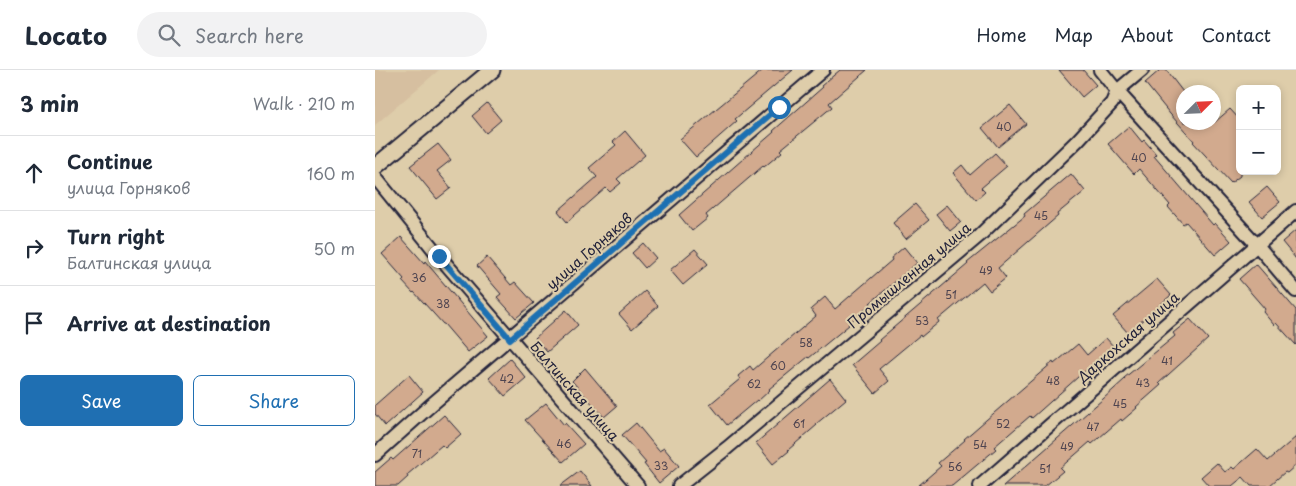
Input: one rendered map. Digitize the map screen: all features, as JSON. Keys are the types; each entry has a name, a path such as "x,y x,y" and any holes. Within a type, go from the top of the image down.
{"street":[{"path":"375,168 492,70"},
{"name":"улица Горняков","path":"375,455 823,70"},
{"path":"1100,70 1296,291"},
{"name":"Промышленная улица","path":"679,486 735,442 979,236 1077,141 1112,102 1117,91 1142,70"},
{"name":"Балтинская улица","path":"375,177 439,256 638,486"},
{"name":"Даркохская улица","path":"980,486 1296,211"}],"shaded area":[{"path":"375,70 439,70 375,125"}],"building":[{"path":"763,70 793,70 735,119 737,121 696,157 680,139"},
{"path":"840,70 867,70 829,103 832,107 780,150 782,152 706,215 708,218 692,231 679,215 774,132"},
{"path":"1059,70 1083,70 1096,85 1082,97"},
{"path":"1160,70 1166,70 1178,85 1176,85 1176,121 1170,114 1145,83"},
{"path":"487,103 501,120 486,133 472,116"},
{"path":"1010,105 1026,124 998,147 982,128"},
{"path":"1230,109 1236,116 1236,175 1240,176 1231,183 1184,130 1221,130 1221,117"},
{"path":"1129,126 1142,142 1144,140 1156,154 1154,156 1213,225 1215,223 1231,241 1215,255 1186,222 1183,224 1168,207 1170,205 1139,169 1134,174 1108,144"},
{"path":"625,131 645,155 617,179 621,183 610,192 606,188 567,222 558,211 597,177 589,168 616,145 613,142"},
{"path":"438,144 451,160 437,171 451,188 437,199 410,166"},
{"path":"995,153 1007,166 981,188 985,192 976,200 953,173 962,165 970,175"},
{"path":"1071,174 1085,191 998,268 1006,278 990,291 983,282 938,320 939,322 879,369 889,381 875,393 852,365"},
{"path":"1267,187 1280,202 1262,217 1249,202"},
{"path":"915,204 929,220 906,239 893,223"},
{"path":"947,205 961,222 950,231 936,214"},
{"path":"1296,230 1296,259 1282,242"},
{"path":"401,237 424,263 425,261 488,336 468,352 402,281 404,279 382,254"},
{"path":"643,243 656,258 645,268 632,253"},
{"path":"904,247 917,263 870,303 849,325 727,425 710,404 740,379 738,376 750,366 753,370 816,316 811,309 825,297 835,309 892,260 891,258"},
{"path":"695,249 708,264 683,285 670,270"},
{"path":"487,257 511,285 515,282 534,303 516,318 497,297 501,294 477,266"},
{"path":"1256,264 1296,310 1296,345 1276,323 1274,325 1263,312 1265,309 1239,279"},
{"path":"1157,279 1171,295 1128,333 1113,316"},
{"path":"645,291 658,306 632,329 619,314"},
{"path":"566,310 578,325 547,352 535,338"},
{"path":"1190,319 1208,339 1159,383 1161,385 1137,408 1092,444 1090,442 1060,468 1063,471 1045,486 1003,486 1103,399 1124,378 1175,336 1173,333"},
{"path":"1106,338 1114,347 1032,418 1030,416 994,447 996,449 952,486 918,486 941,466 938,463 964,439 1053,362 1054,364 1078,344 1087,355"},
{"path":"510,359 526,378 505,396 489,378"},
{"path":"585,368 617,406 604,417 572,381"},
{"path":"409,375 423,392 385,426 375,414 375,405"},
{"path":"830,379 846,399 773,464 756,443"},
{"path":"546,403 564,425 565,423 584,444 563,462 525,420"},
{"path":"444,415 461,434 445,448 442,445 407,475 408,477 398,486 375,486 375,472 391,458 393,460"},
{"path":"636,423 659,451 664,448 679,466 659,483 644,464 646,463 622,435"},
{"path":"1296,437 1296,465 1269,486 1251,486 1243,477 1232,486 1209,486 1201,477 1217,463 1225,472 1232,467 1234,469 1257,449 1268,461"},
{"path":"580,471 592,486 560,486"}],"route":[{"path":"439,256 510,339 779,107"}]}
